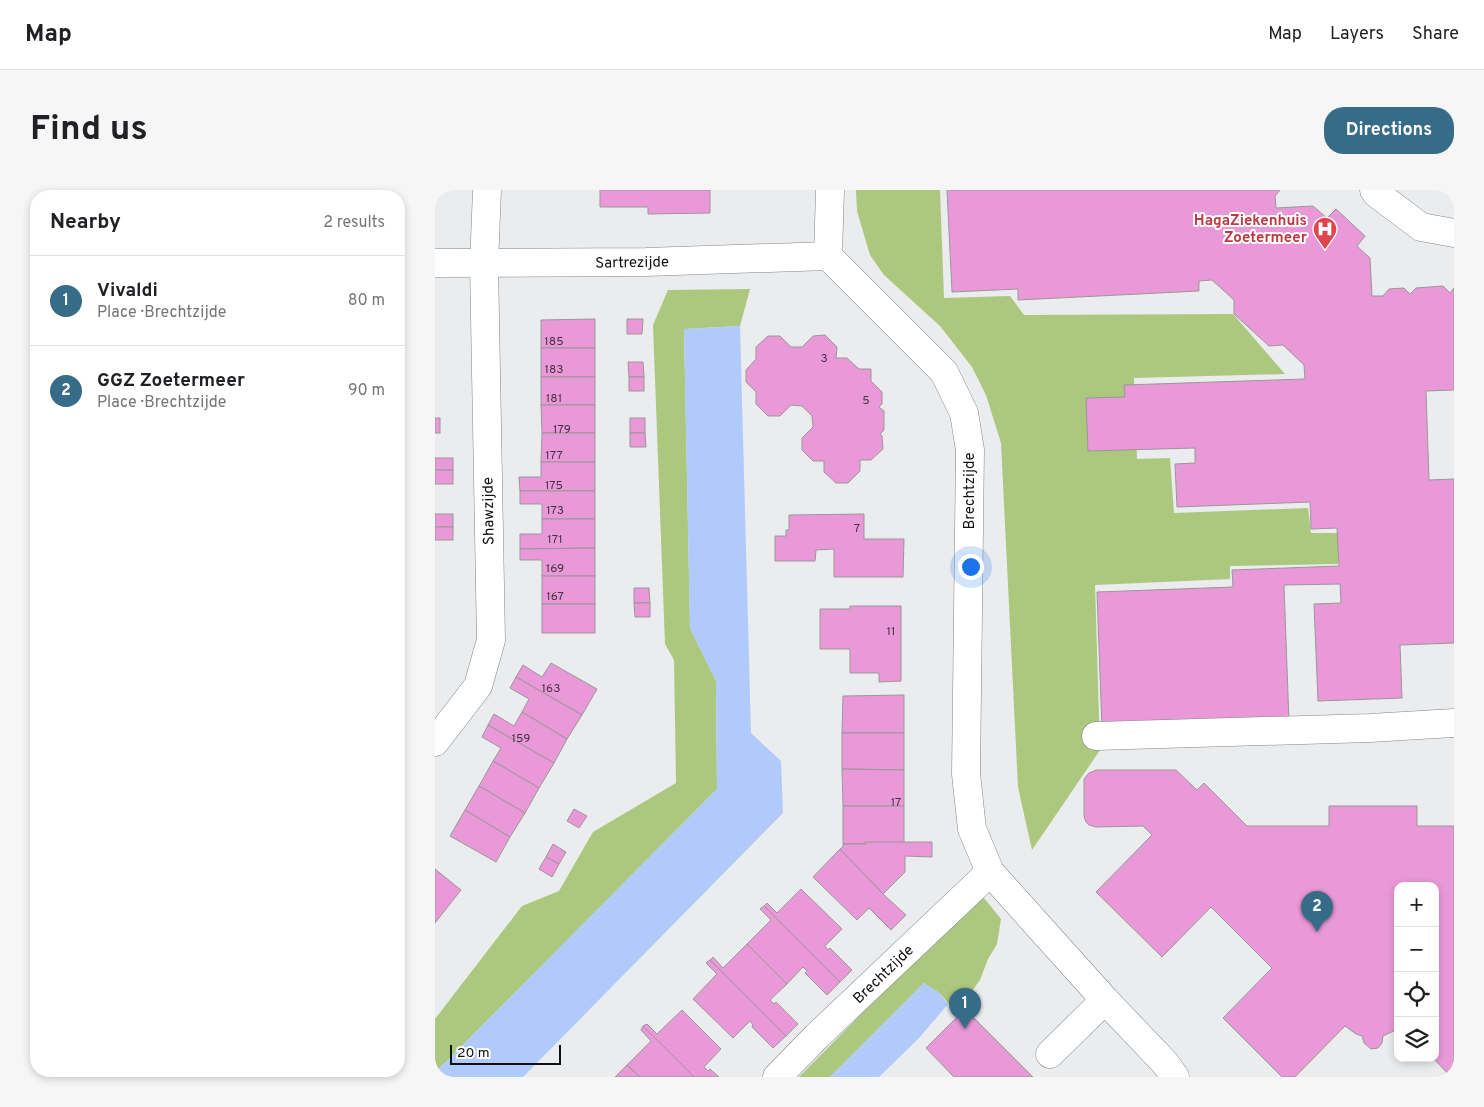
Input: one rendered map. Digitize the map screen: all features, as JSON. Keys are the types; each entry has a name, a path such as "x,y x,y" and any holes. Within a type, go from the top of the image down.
{"street":[{"name":"Shawzijde","path":"435,742 478,686 491,640 484,264 487,190"},
{"path":"828,256 830,190"},
{"path":"1374,190 1421,227 1454,233"},
{"name":"Sartrezijde","path":"435,263 646,262 828,256"},
{"name":"Brechtzijde","path":"828,256 944,372 964,413 969,450 966,774 972,829 990,872 1105,1000 1163,1072"},
{"path":"1096,736 1370,728 1454,723"},
{"name":"Brechtzijde","path":"777,1077 817,1036 990,872"},
{"path":"1050,1054 1105,1000"}],"green space":[{"path":"856,190 940,190 944,298 1010,296 1024,315 1233,314 1285,374 1134,378 1137,459 1170,458 1174,513 1308,508 1311,533 1338,533 1338,564 1230,566 1230,579 1095,585 1100,750 1032,850 1018,787 1001,443 986,395 972,367 940,326 884,275 870,255 857,211"},
{"path":"750,289 740,326 684,329 690,628 716,681 717,789 435,1073 435,1019 522,906 559,891 593,832 676,783 674,660 665,644 653,325 668,290"},
{"path":"984,898 1001,919 997,944 988,959 980,980 957,1012 939,993 924,983 830,1077 799,1077 973,901"}],"water":[{"path":"740,326 751,733 781,761 783,813 523,1077 435,1077 435,1073 717,789 716,681 690,628 684,329"},
{"path":"924,983 939,993 948,1004 919,1038 879,1077 830,1077"}],"building":[{"path":"600,190 710,190 710,213 648,214 648,207 600,207"},
{"path":"947,190 1280,190 1275,196 1276,208 1313,206 1327,218 1336,209 1365,236 1357,246 1370,258 1372,296 1383,296 1389,289 1404,288 1410,294 1416,288 1443,286 1450,293 1454,288 1454,390 1426,391 1429,480 1454,479 1454,643 1400,645 1402,698 1318,701 1314,604 1341,603 1340,584 1284,585 1289,722 1102,729 1097,592 1233,587 1232,570 1339,566 1337,528 1311,529 1310,502 1177,507 1175,464 1195,463 1195,448 1088,451 1086,398 1125,397 1124,385 1305,379 1304,365 1283,345 1269,346 1234,314 1234,300 1212,280 1199,281 1199,291 1018,300 1018,289 952,292"},
{"path":"595,319 595,348 541,348 541,320"},
{"path":"627,319 643,319 642,334 627,334"},
{"path":"825,335 837,347 836,358 847,358 859,369 871,369 871,381 882,392 882,404 879,407 884,411 884,430 880,434 882,436 883,449 871,460 860,460 860,471 848,483 836,483 824,472 824,461 813,461 802,450 802,438 813,427 812,416 802,406 791,405 780,416 768,416 756,404 756,392 746,382 746,370 756,359 756,347 768,336 780,336 791,347 802,347 813,336"},
{"path":"541,348 595,348 595,377 541,377"},
{"path":"628,362 643,362 644,377 629,377"},
{"path":"541,377 595,377 595,405 541,405"},
{"path":"629,377 644,377 644,391 629,391"},
{"path":"541,405 595,405 595,433 542,433"},
{"path":"435,418 440,418 440,433 435,433"},
{"path":"630,418 645,418 645,433 630,433"},
{"path":"542,433 595,433 595,462 541,462"},
{"path":"630,433 645,433 646,447 630,447"},
{"path":"435,458 453,458 453,470 435,470"},
{"path":"541,462 595,462 595,491 520,491 519,477 541,477"},
{"path":"435,470 453,470 453,484 435,484"},
{"path":"520,491 595,491 595,519 542,519 542,504 520,504"},
{"path":"435,514 453,514 453,527 435,527"},
{"path":"864,514 864,539 904,539 903,577 834,577 834,549 816,550 815,561 775,561 775,536 786,536 786,530 789,530 789,515"},
{"path":"542,519 595,519 595,548 520,549 520,534 542,534"},
{"path":"435,527 453,527 453,540 435,540"},
{"path":"595,548 595,576 542,576 542,560 520,560 520,549"},
{"path":"542,576 595,576 595,604 542,604"},
{"path":"634,588 649,588 650,603 634,603"},
{"path":"634,603 650,603 650,617 635,617"},
{"path":"542,604 595,604 595,633 542,633"},
{"path":"850,606 901,606 901,681 879,682 879,673 850,673 850,649 820,649 820,609 850,609"},
{"path":"551,663 597,689 582,715 516,677 523,665 542,677"},
{"path":"516,677 582,715 567,739 522,712 529,699 510,688"},
{"path":"904,695 904,733 842,733 843,696"},
{"path":"522,712 567,739 554,763 488,725 494,714 514,726"},
{"path":"488,725 554,763 539,788 493,761 501,748 482,737"},
{"path":"842,733 904,733 904,770 842,769"},
{"path":"493,761 539,788 525,813 479,786"},
{"path":"842,769 904,770 904,806 843,806"},
{"path":"1096,770 1176,770 1197,790 1204,783 1247,826 1329,826 1329,806 1417,806 1417,826 1454,826 1454,1077 1451,1077 1437,1062 1439,1062 1439,882 1394,882 1394,1031 1383,1036 1382,1043 1378,1048 1371,1049 1364,1043 1362,1036 1345,1026 1295,1077 1282,1077 1223,1018 1272,968 1211,907 1162,957 1096,892 1152,835 1143,826 1096,827 1089,825 1084,816 1084,779 1089,773"},
{"path":"479,786 525,813 510,837 465,810"},
{"path":"843,806 904,806 904,843 843,844"},
{"path":"574,809 587,816 579,828 567,821"},
{"path":"465,810 510,837 496,862 450,836"},
{"path":"865,842 932,842 932,857 905,856 905,872 883,894 840,849 843,847 843,844 866,844"},
{"path":"553,844 566,852 559,864 546,857"},
{"path":"840,849 906,915 891,930 869,908 857,920 813,877"},
{"path":"546,857 559,864 552,877 539,869"},
{"path":"435,869 461,890 435,923"},
{"path":"801,889 842,929 825,946 828,950 830,948 852,970 840,982 764,906 767,903 777,913"},
{"path":"764,906 840,982 827,995 805,973 807,971 803,967 787,984 747,944 771,920 760,909"},
{"path":"747,944 787,984 770,1000 774,1004 776,1002 798,1024 786,1036 710,960 713,957 723,968"},
{"path":"710,960 786,1036 773,1048 752,1027 753,1025 750,1021 733,1038 693,999 717,974 706,963"},
{"path":"965,1009 1033,1077 954,1077 926,1048"},
{"path":"682,1010 721,1049 704,1067 708,1071 710,1069 719,1077 694,1077 643,1026 647,1024 657,1034"},
{"path":"643,1026 694,1077 640,1077 627,1065 651,1041 641,1030"},
{"path":"627,1065 640,1077 615,1077"}],"place":[{"name":"HagaZiekenhuis Zoetermeer","path":"1325,250"},
{"name":"GGZ Zoetermeer","path":"1317,932"},
{"name":"Vivaldi","path":"965,1029"}]}
